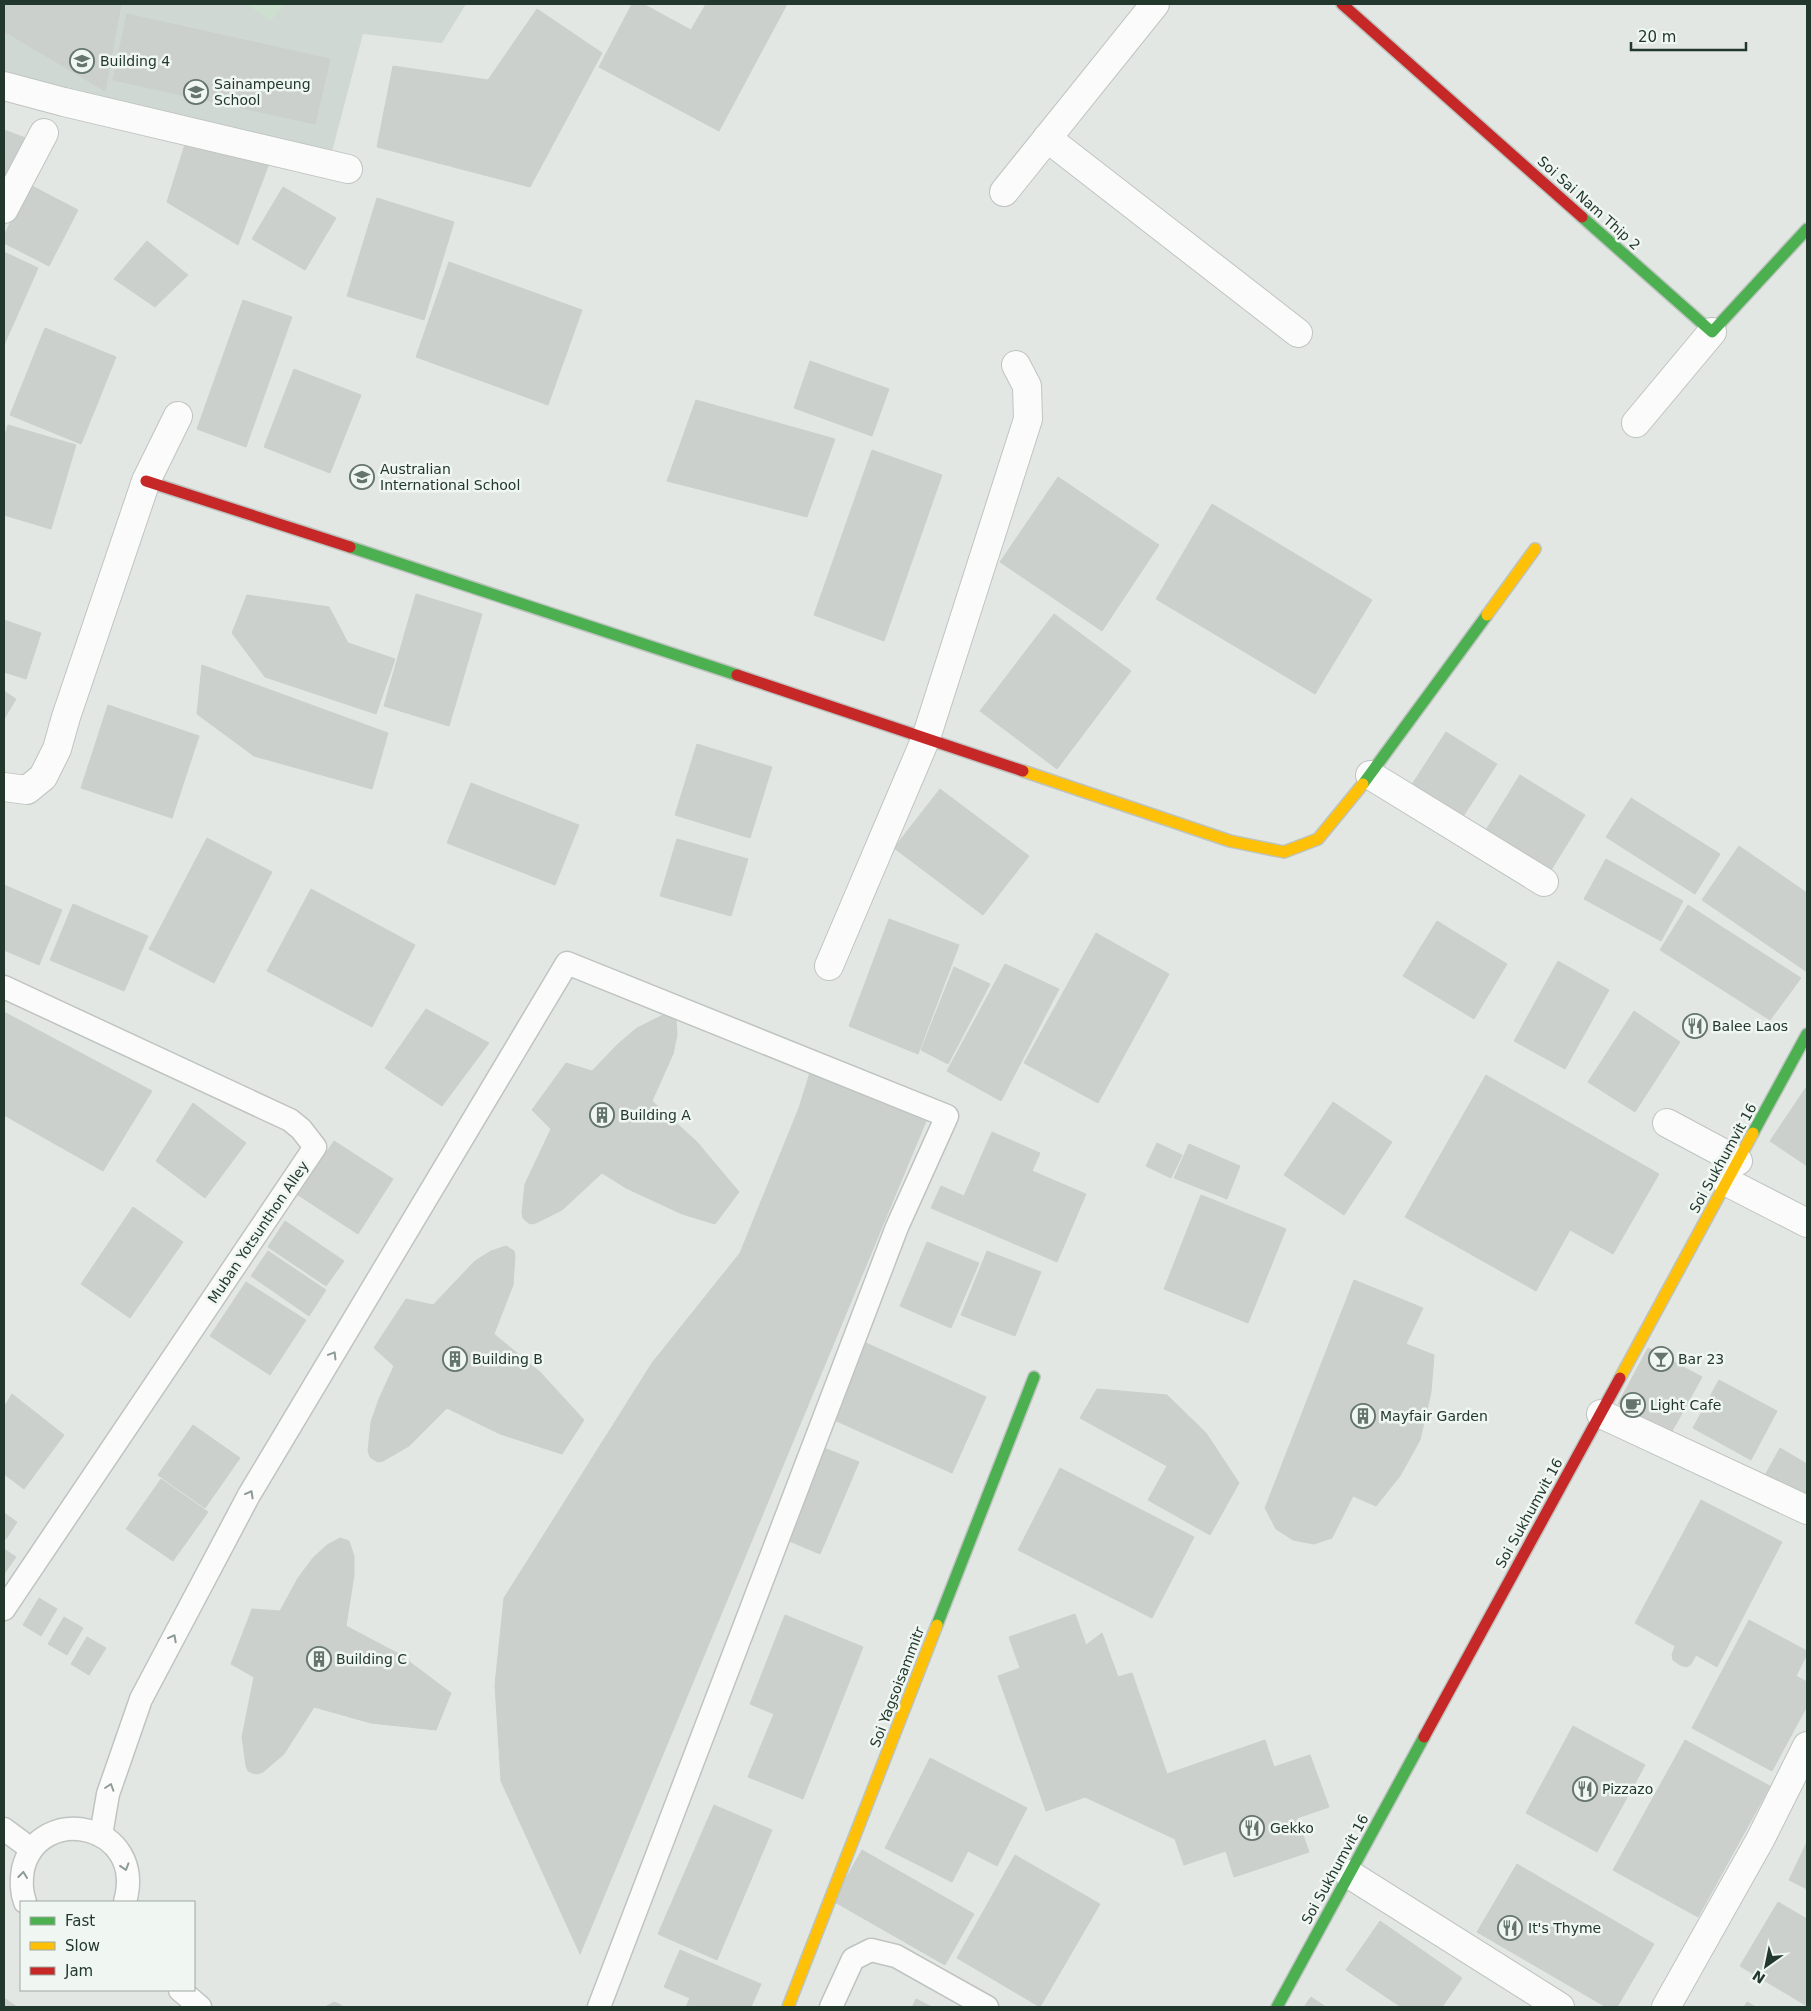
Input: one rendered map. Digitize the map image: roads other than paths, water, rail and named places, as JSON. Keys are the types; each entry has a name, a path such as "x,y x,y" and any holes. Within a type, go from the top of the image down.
{"street":[{"path":"1004,192 1155,4"},
{"name":"Soi Sai Nam Thip 2","path":"1342,4 1712,332"},
{"path":"4,86 348,169"},
{"path":"4,209 44,133"},
{"path":"1047,138 1298,333"},
{"path":"1636,423 1712,332 1807,230"},
{"path":"829,966 926,738 1028,419 1027,386 1016,365"},
{"path":"4,787 27,790 43,777 57,749 69,707 146,481 178,416"},
{"path":"146,481 574,620 1230,841 1284,852 1318,839 1370,776 1534,549"},
{"path":"1370,776 1544,882"},
{"name":"Soi Sukhumvit 16","path":"1277,2007 1807,1034"},
{"path":"1667,1123 1807,1223"},
{"name":"Soi Yagsoisammitr","path":"788,2007 1034,1377"},
{"path":"1601,1414 1807,1510"},
{"path":"1666,2007 1760,1840 1807,1746"},
{"path":"1349,1874 1560,2007"}],"lane":[{"path":"101,1835 108,1794 141,1699 249,1494 567,963 948,1116 894,1236 599,2007"},
{"name":"Muban Yotsunthon Alley","path":"4,987 290,1120 302,1129 315,1147 4,1608"},
{"path":"25,1901 22,1895 21,1878 25,1860 32,1849 45,1836 62,1829 83,1828 101,1835 118,1849 127,1866 129,1886 125,1901"},
{"path":"4,1829 32,1849"},
{"path":"831,2007 853,1959 871,1950 896,1956 987,2007"},
{"path":"181,1991 200,2007"}],"place":[{"name":"Building 4","path":"82,61"},
{"name":"Sainampeung School","path":"196,92"},
{"name":"Australian International School","path":"362,477"},
{"name":"Balee Laos","path":"1695,1026"},
{"name":"Building A","path":"602,1115"},
{"name":"Building B","path":"455,1359"},
{"name":"Bar 23","path":"1661,1359"},
{"name":"Light Cafe","path":"1633,1405"},
{"name":"Mayfair Garden","path":"1363,1416"},
{"name":"Building C","path":"319,1659"},
{"name":"Pizzazo","path":"1585,1789"},
{"name":"Gekko","path":"1252,1828"},
{"name":"It's Thyme","path":"1510,1928"}]}
